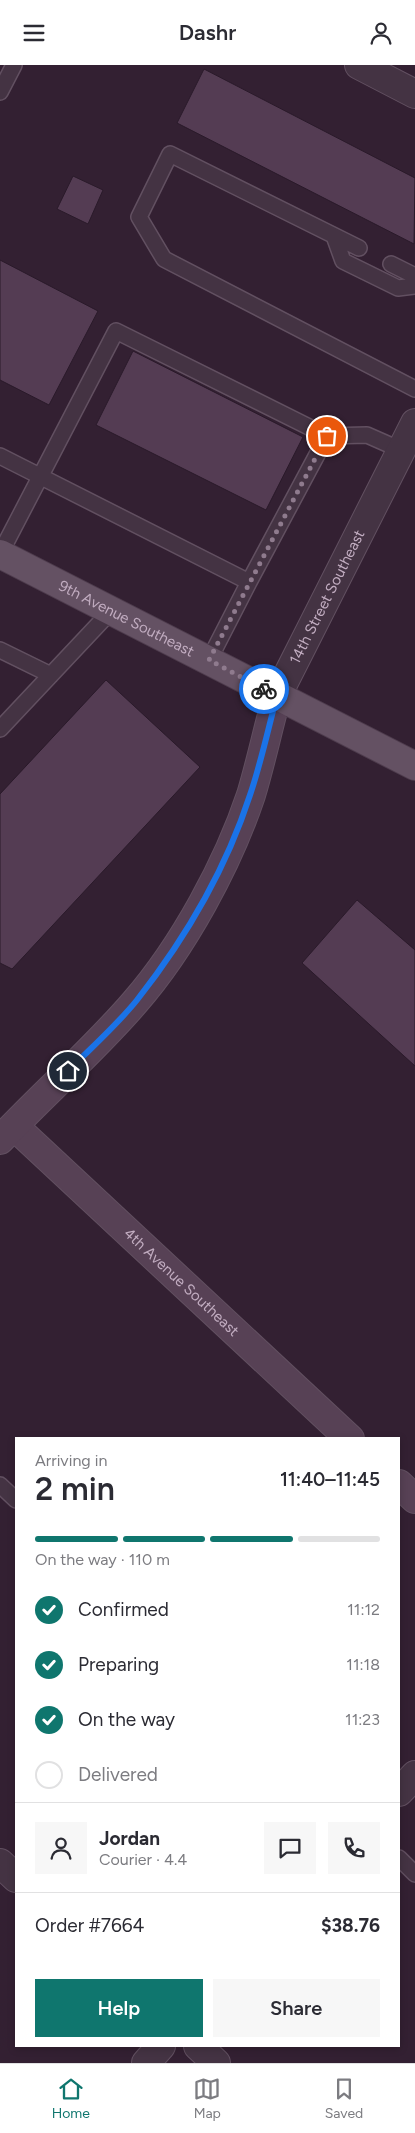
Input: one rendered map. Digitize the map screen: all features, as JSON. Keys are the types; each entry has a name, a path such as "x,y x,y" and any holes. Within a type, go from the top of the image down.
{"main road":[{"name":"9th Avenue Southeast","path":"0,554 415,766"}],"street":[{"path":"359,65 415,94"},
{"name":"14th Street Southeast","path":"7,1133 136,1002 170,956 188,927 228,852 248,803 277,696 415,423"},
{"name":"4th Avenue Southeast","path":"7,1133 348,1437"},
{"path":"400,1485 415,1499"},
{"path":"400,1791 415,1775"},
{"path":"0,1863 15,1877"},
{"path":"146,2063 160,2047"},
{"path":"199,2047 216,2063"}],"lane":[{"path":"0,92 14,65"},
{"path":"359,248 170,154 139,217 164,259 415,389"},
{"path":"334,236 343,261 398,288 415,286"},
{"path":"391,264 415,276"},
{"path":"0,554 116,331 327,436 367,435 401,450"},
{"path":"209,660 248,582 327,436"},
{"path":"0,456 248,582"},
{"path":"0,729 111,611"},
{"path":"0,650 50,675"},
{"path":"0,1485 15,1499"},
{"path":"400,1859 415,1873"}],"building":[{"path":"204,69 415,178 414,244 177,123"},
{"path":"73,176 103,190 88,224 57,209"},
{"path":"0,260 98,311 49,405 0,380"},
{"path":"133,351 303,437 266,510 96,425"},
{"path":"106,680 200,767 12,969 0,963 0,794"},
{"path":"357,900 415,950 415,1066 302,963"}],"way so far":[{"path":"264,689 209,660 248,582 327,436"}],"route":[{"path":"68,1071 136,1002 170,956 197,913 228,852 251,795 277,696 264,689"}]}
